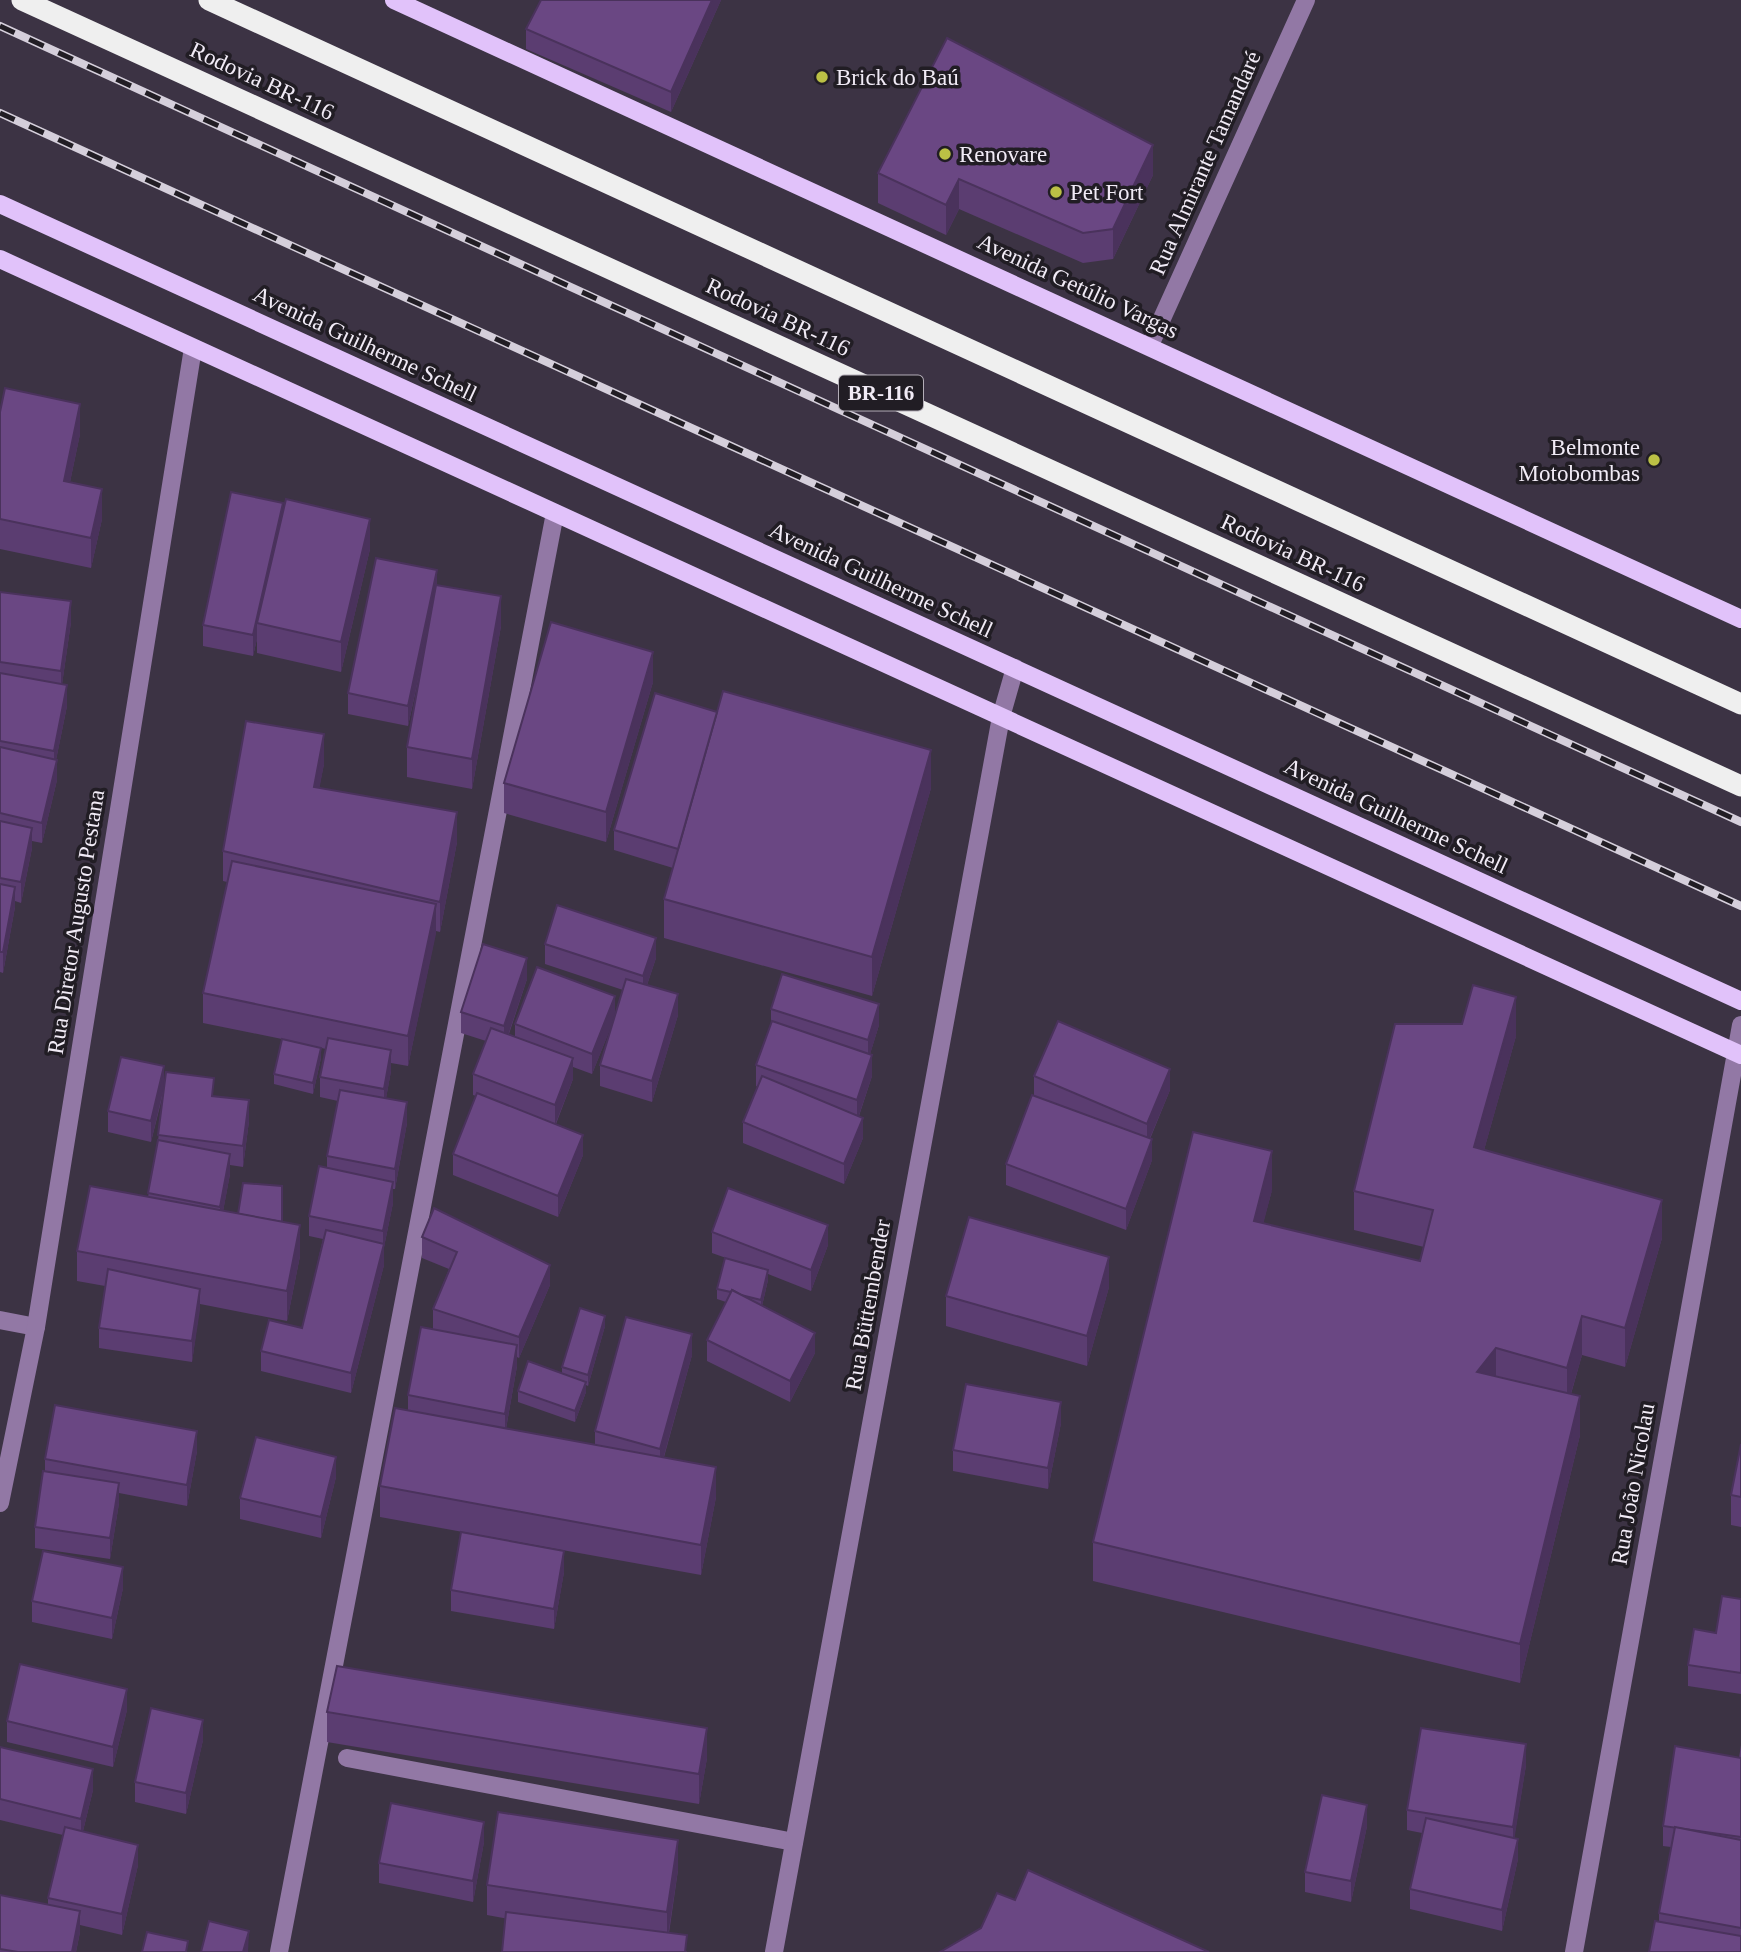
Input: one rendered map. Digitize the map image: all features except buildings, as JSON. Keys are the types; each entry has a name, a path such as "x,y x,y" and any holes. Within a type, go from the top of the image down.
{"highway":[{"name":"Rodovia BR-116","path":"22,0 1741,786"},
{"path":"209,0 1741,704"}],"main road":[{"name":"Avenida Getúlio Vargas","path":"406,2 1741,619"},
{"name":"Avenida Guilherme Schell","path":"0,204 1741,1000"},
{"path":"0,259 1738,1054"}],"street":[{"name":"Rua Almirante Tamandaré","path":"1150,345 1306,0"},
{"name":"Rua Diretor Augusto Pestana","path":"0,1503 36,1327 193,348"},
{"path":"279,1952 555,513"},
{"name":"Rua Büttembender","path":"775,1952 1001,717 1015,668"},
{"name":"Rua João Nicolau","path":"1574,1952 1738,1054 1741,1025"},
{"path":"0,1320 36,1327"},
{"path":"347,1758 794,1842"}],"railway":[{"path":"0,26 1741,822"},
{"path":"0,113 1741,906"}],"place":[{"name":"Brick do Baú","path":"822,77"},
{"name":"Renovare","path":"945,154"},
{"name":"Pet Fort","path":"1056,192"},
{"name":"Belmonte Motobombas","path":"1654,460"}]}
